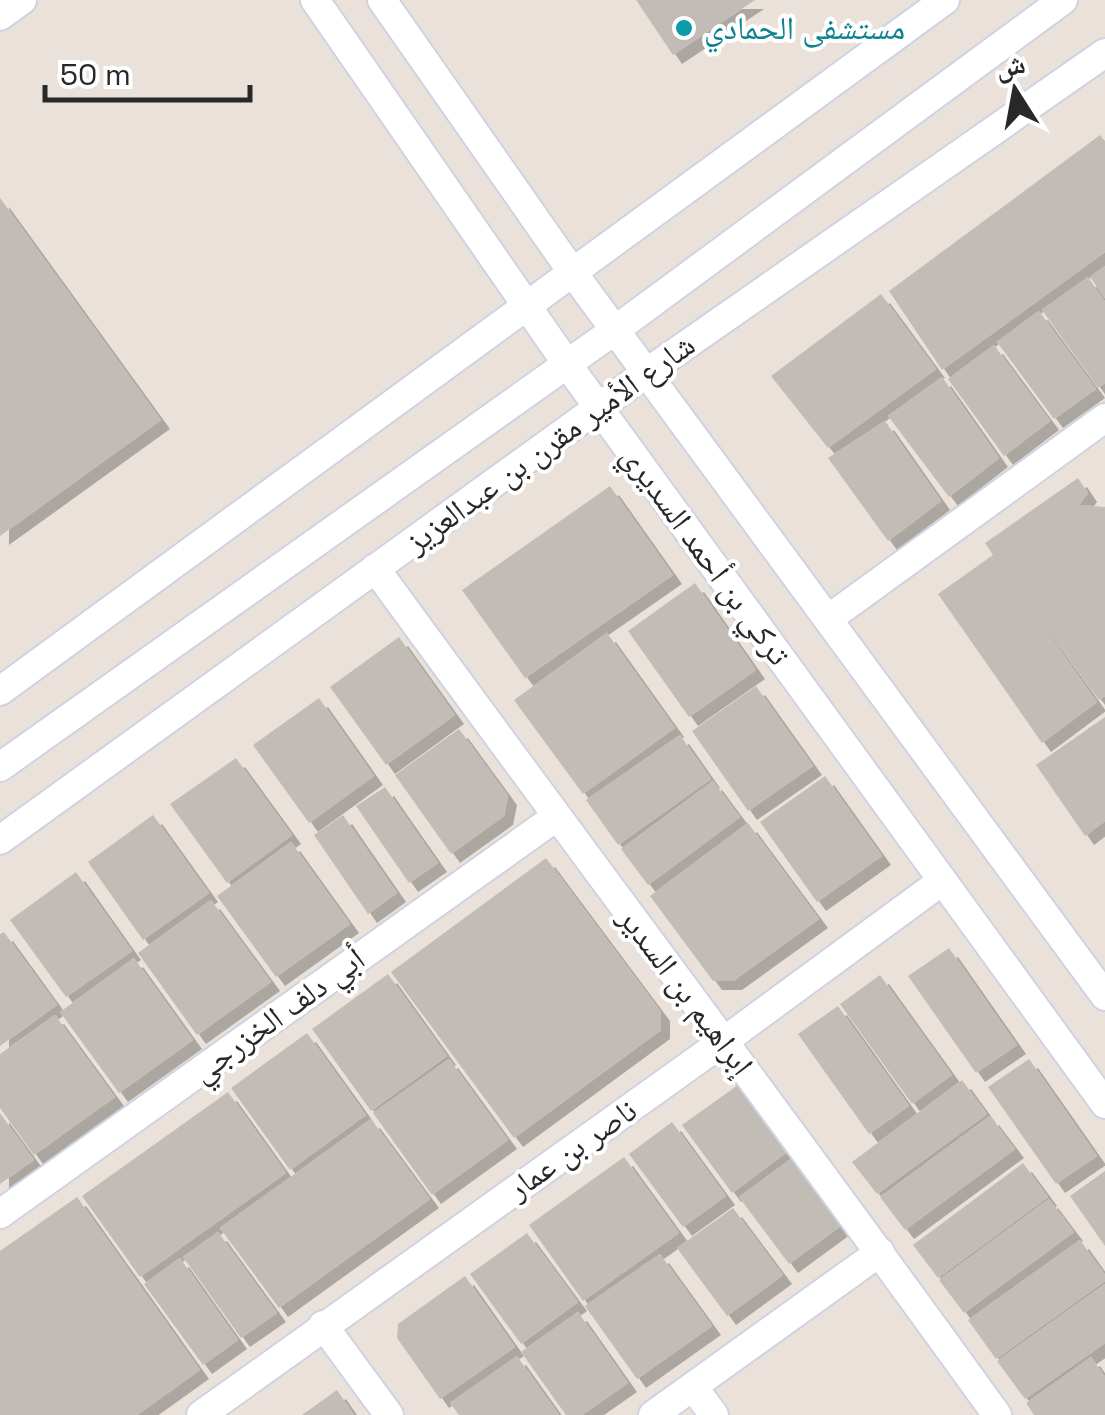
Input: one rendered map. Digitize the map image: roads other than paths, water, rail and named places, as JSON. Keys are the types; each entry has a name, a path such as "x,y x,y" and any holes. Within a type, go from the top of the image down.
{"street":[{"path":"0,16 22,0"},
{"name":"تركي بن أحمد السديري","path":"315,0 568,364 1105,1104"},
{"name":"تركي بن أحمد السديري","path":"382,0 573,273 1105,996"},
{"path":"0,691 945,0"},
{"name":"شارع الأمير مقرن بن عبدالعزيز","path":"0,768 568,364 1063,0"},
{"name":"شارع الأمير مقرن بن عبدالعزيز","path":"0,840 646,373 1105,53"},
{"path":"828,619 1105,418"},
{"name":"إبراهيم بن السدير","path":"375,568 997,1415"},
{"name":"أبي دلف الخزرجي","path":"0,1214 556,817"},
{"name":"ناصر بن عمار","path":"200,1415 942,881"},
{"path":"652,1415 880,1252"},
{"path":"324,1325 389,1415"},
{"path":"693,1387 714,1415"}],"place":[{"name":"مستشفى الحمادي","path":"684,28"}]}
